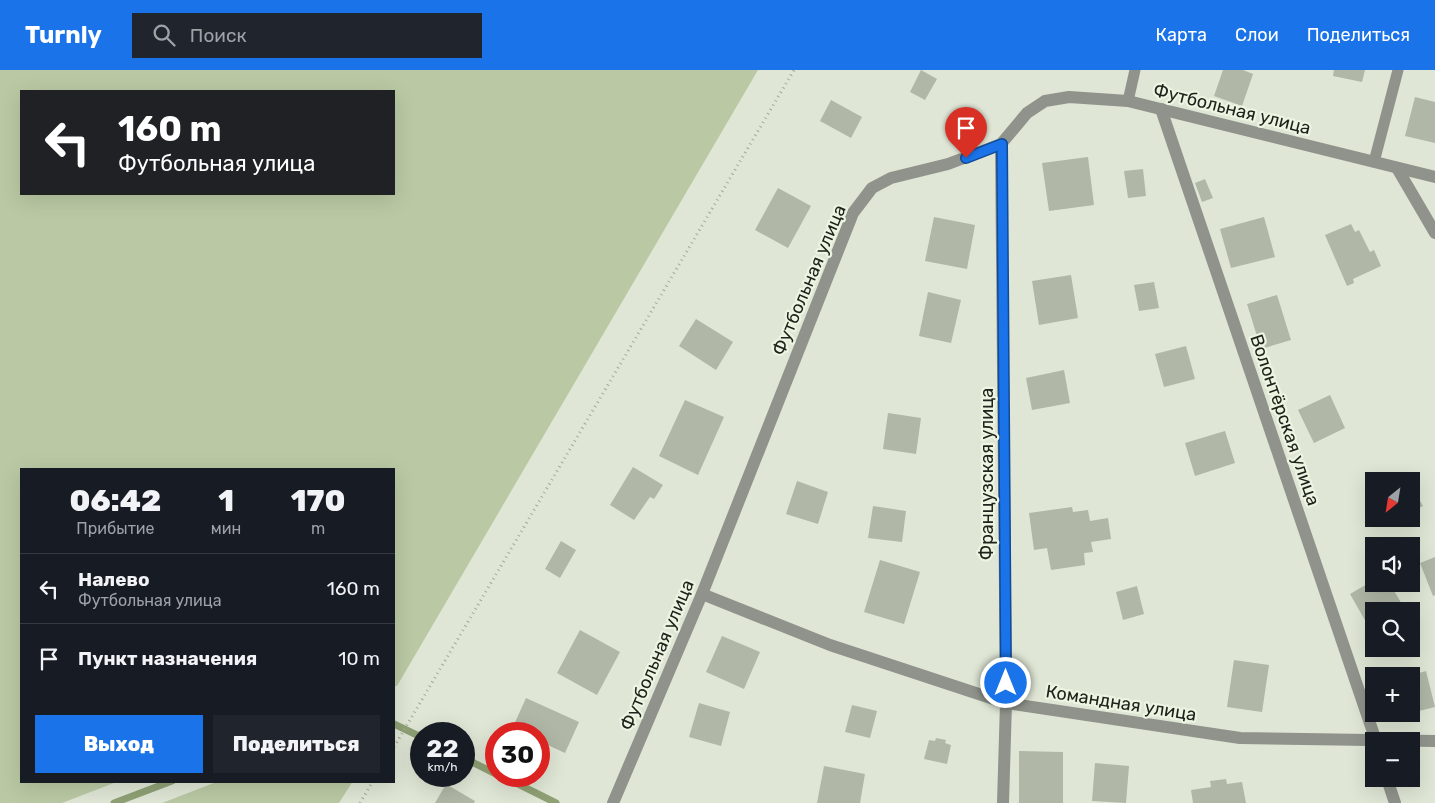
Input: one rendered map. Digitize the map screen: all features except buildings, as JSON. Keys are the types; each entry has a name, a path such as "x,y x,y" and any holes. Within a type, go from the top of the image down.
{"street":[{"name":"Футбольная улица","path":"613,803 702,594 853,212 872,188 890,178 948,164 1002,144 1027,112 1045,101 1069,97 1128,101 1435,178"},
{"name":"Волонтёрская улица","path":"1161,110 1373,732"},
{"name":"Французская улица","path":"1002,144 1006,702 1004,803"},
{"path":"1397,168 1435,233"},
{"name":"Командная улица","path":"702,594 830,646 1006,702 1240,738 1365,741"},
{"name":"Командная улица","path":"1420,741 1435,741"},
{"path":"1390,787 1395,803"}],"lane":[{"path":"1128,101 1135,70"},
{"path":"1374,162 1398,70"}],"path":[{"path":"395,745 794,70"},
{"path":"360,803 372,783"}],"green space":[{"path":"0,70 758,70 397,686 395,686 395,468 20,468 20,783 114,783 62,803 0,803"},
{"path":"214,783 352,783 339,803 162,803"}],"waterway":[{"path":"395,724 410,732"},
{"path":"475,764 485,768"},
{"path":"114,803 167,783"},
{"path":"524,787 556,803"}],"route":[{"path":"966,158 1002,144 1006,683"}]}
